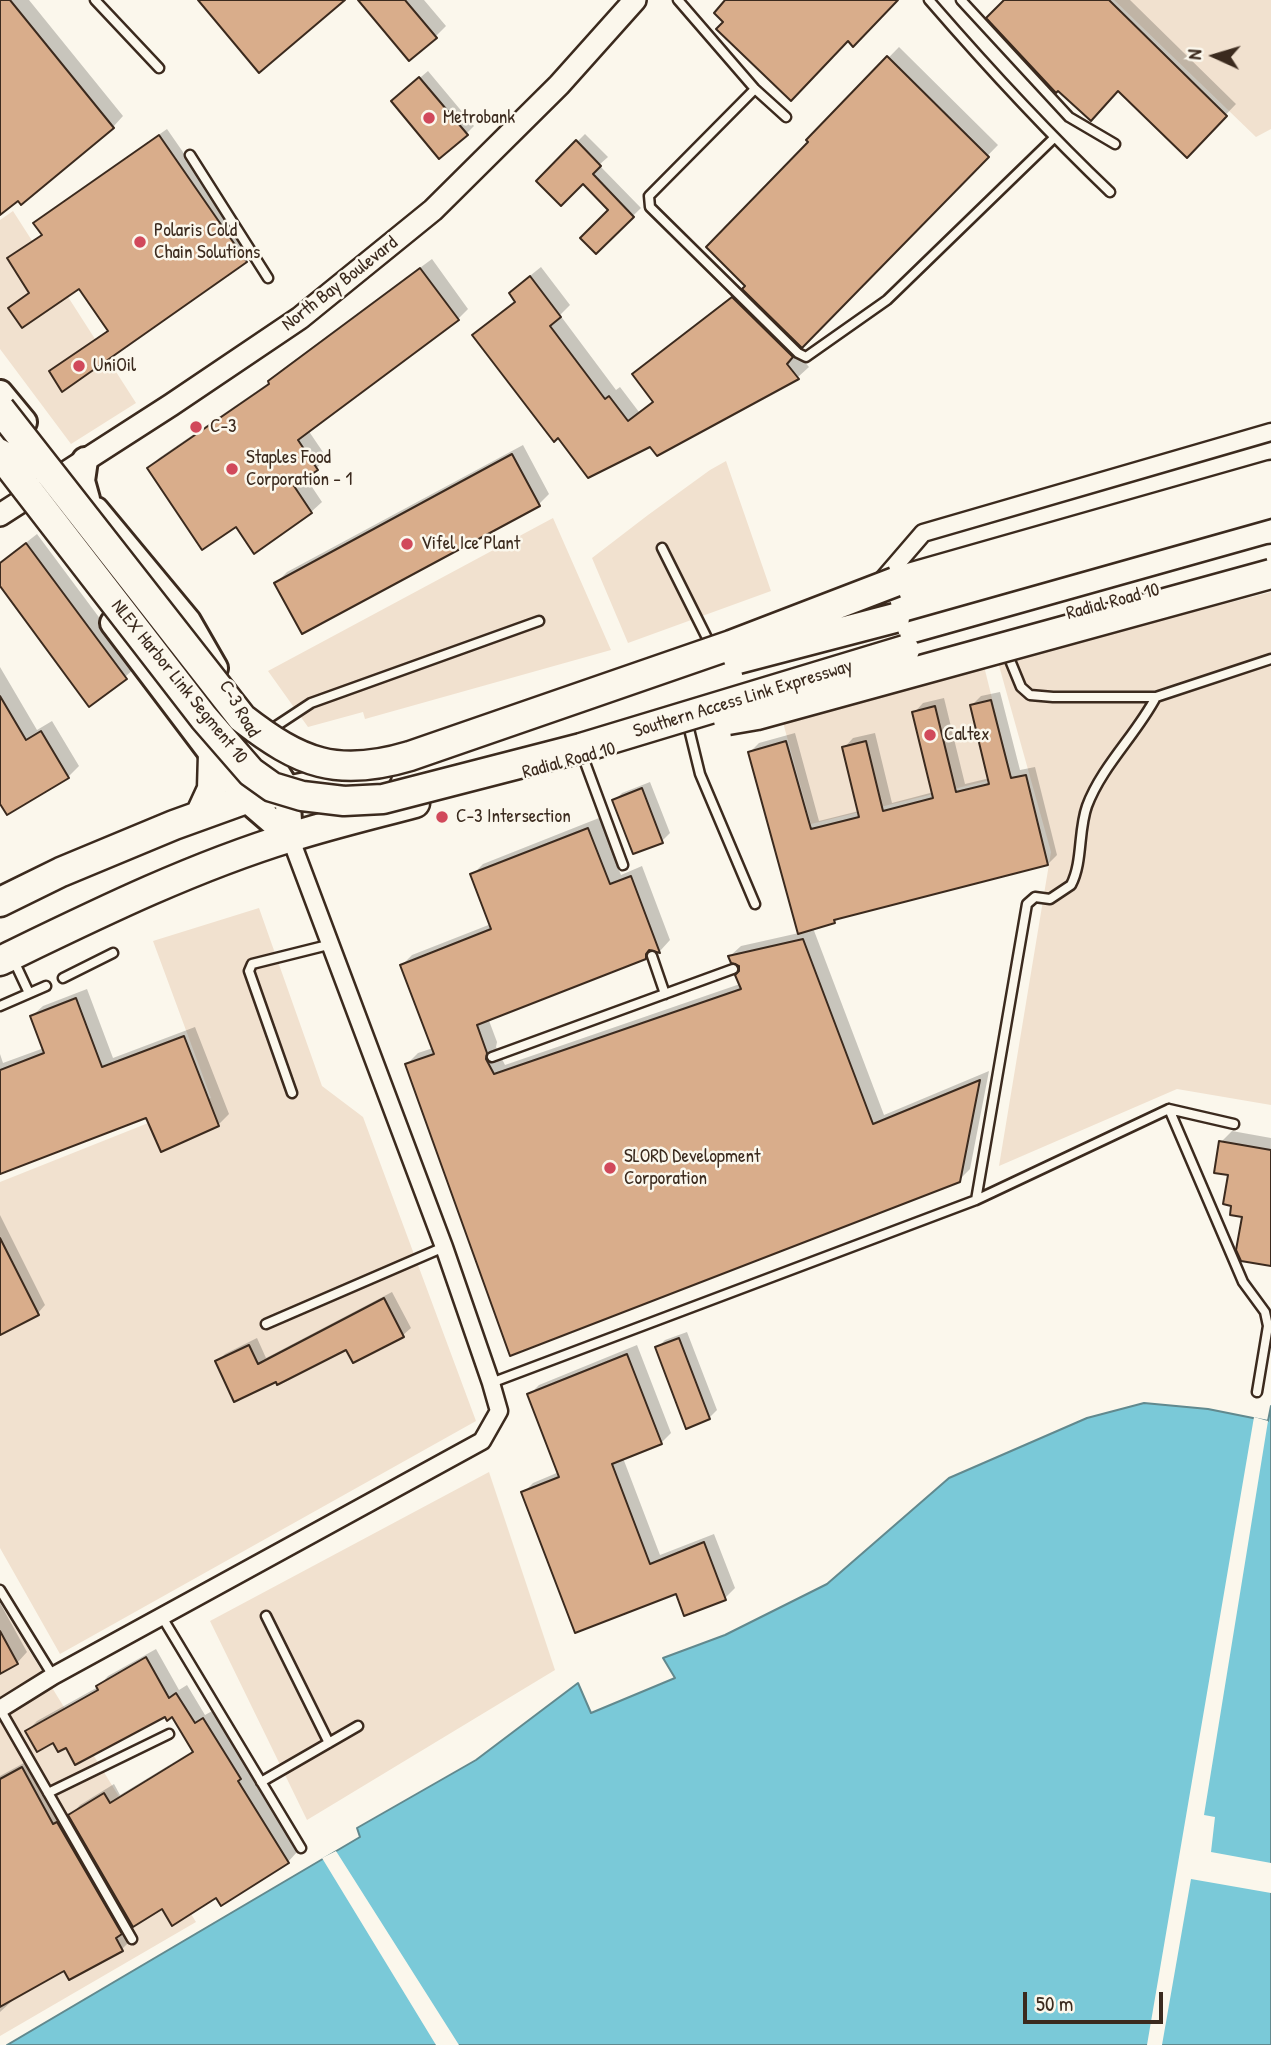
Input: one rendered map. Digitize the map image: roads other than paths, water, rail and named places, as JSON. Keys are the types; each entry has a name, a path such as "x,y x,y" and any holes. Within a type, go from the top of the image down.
{"highway":[{"name":"NLEX Harbor Link Segment 10","path":"0,409 242,718 276,743 308,759 345,766 386,763 569,702"},
{"name":"NLEX Harbor Link Segment 10","path":"0,454 204,718 251,772 272,787 326,800 383,799 582,752"},
{"path":"569,702 731,645 895,582 1271,475"},
{"path":"0,902 61,873 200,815 246,799 383,772 846,622 1271,503"},
{"name":"Radial Road 10","path":"6,958 191,874 290,837 582,752 689,729 999,634 1271,559"},
{"path":"582,752 757,715 1271,574"},
{"name":"Southern Access Link Expressway","path":"569,702 895,618"},
{"path":"846,622 858,676"},
{"name":"Southern Access Link Expressway","path":"582,752 905,650"},
{"path":"257,741 324,772 360,776"},
{"path":"200,815 212,789 213,754"}],"main road":[{"name":"North Bay Boulevard","path":"0,515 300,318 433,210 559,85 635,0"},
{"path":"0,393 75,466"},
{"name":"C-3 Road","path":"75,466 87,499 187,621 287,789 290,837"},
{"path":"0,474 246,799 290,837"}],"street":[{"path":"846,622 923,533 1271,432"},
{"path":"0,1709 53,1676 482,1441 499,1411 444,1247 290,837"}],"lane":[{"path":"94,0 159,68"},
{"path":"678,0 755,89 786,117"},
{"path":"929,0 985,66 1110,192"},
{"path":"961,0 1069,117 1115,145"},
{"path":"755,89 649,196 650,207 798,353 806,357 887,300 1054,138"},
{"path":"190,155 268,278"},
{"path":"662,548 719,663"},
{"path":"257,741 311,703 540,621"},
{"path":"999,634 1021,687 1030,695 1156,697 1271,659"},
{"path":"976,1200 1027,904 1029,899 1035,897 1050,899 1071,885 1081,828 1090,799 1114,759 1143,722 1156,697"},
{"path":"689,729 700,774 755,904"},
{"path":"582,752 623,865"},
{"path":"292,1093 248,971 252,964 332,944"},
{"path":"64,978 113,953"},
{"path":"652,956 665,994"},
{"path":"6,958 29,993"},
{"path":"492,1058 733,969"},
{"path":"0,1006 46,986"},
{"path":"1169,1109 1243,1282 1265,1312 1268,1326 1257,1392"},
{"path":"491,1383 976,1200 1169,1109 1234,1124"},
{"path":"266,1324 444,1247"},
{"path":"0,1590 53,1676"},
{"path":"267,1615 328,1743"},
{"path":"161,1616 300,1848"},
{"path":"0,1709 132,1939"},
{"path":"261,1782 358,1726"},
{"path":"48,1793 169,1734"}],"water":[{"path":"1144,1403 1208,1409 1268,1421 1271,1406 1271,2045 7,2045 360,1837 357,1828 476,1760 578,1683 591,1713 675,1678 663,1658 725,1635 827,1584 949,1478 1087,1418"}],"place":[{"name":"Metrobank","path":"429,118"},
{"name":"Polaris Cold Chain Solutions","path":"140,242"},
{"name":"UniOil","path":"79,366"},
{"name":"C-3","path":"196,427"},
{"name":"Staples Food Corporation - 1","path":"232,469"},
{"name":"Vifel Ice Plant","path":"407,544"},
{"name":"Caltex","path":"930,735"},
{"name":"C-3 Intersection","path":"442,817"},
{"name":"SLORD Development Corporation","path":"610,1168"}]}
